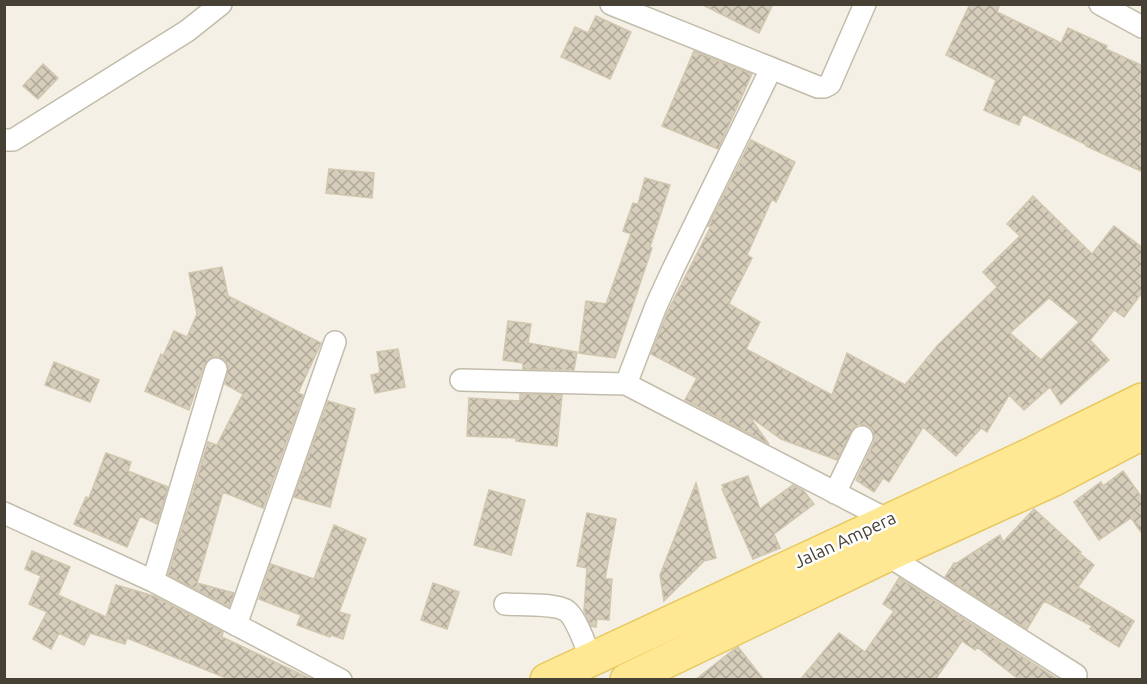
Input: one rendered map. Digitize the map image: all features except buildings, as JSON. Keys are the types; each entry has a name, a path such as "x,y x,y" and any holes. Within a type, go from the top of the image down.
{"main road":[{"name":"Jalan Ampera","path":"547,680 1143,400"},
{"name":"Jalan Ampera","path":"638,674 887,555 1052,480 1143,433"},
{"path":"636,638 638,674"}],"street":[{"path":"4,140 13,140 167,44 221,4"},
{"path":"611,4 818,87 830,84 865,4"},
{"path":"1100,4 1143,27"},
{"path":"626,384 673,269 771,69"},
{"path":"236,625 335,342"},
{"path":"153,581 216,369"},
{"path":"460,380 626,384 888,520"},
{"path":"835,493 862,437"},
{"path":"4,513 153,581 341,680"},
{"path":"887,555 1076,675"},
{"path":"505,604 558,608 566,611 572,617 591,658"}]}
